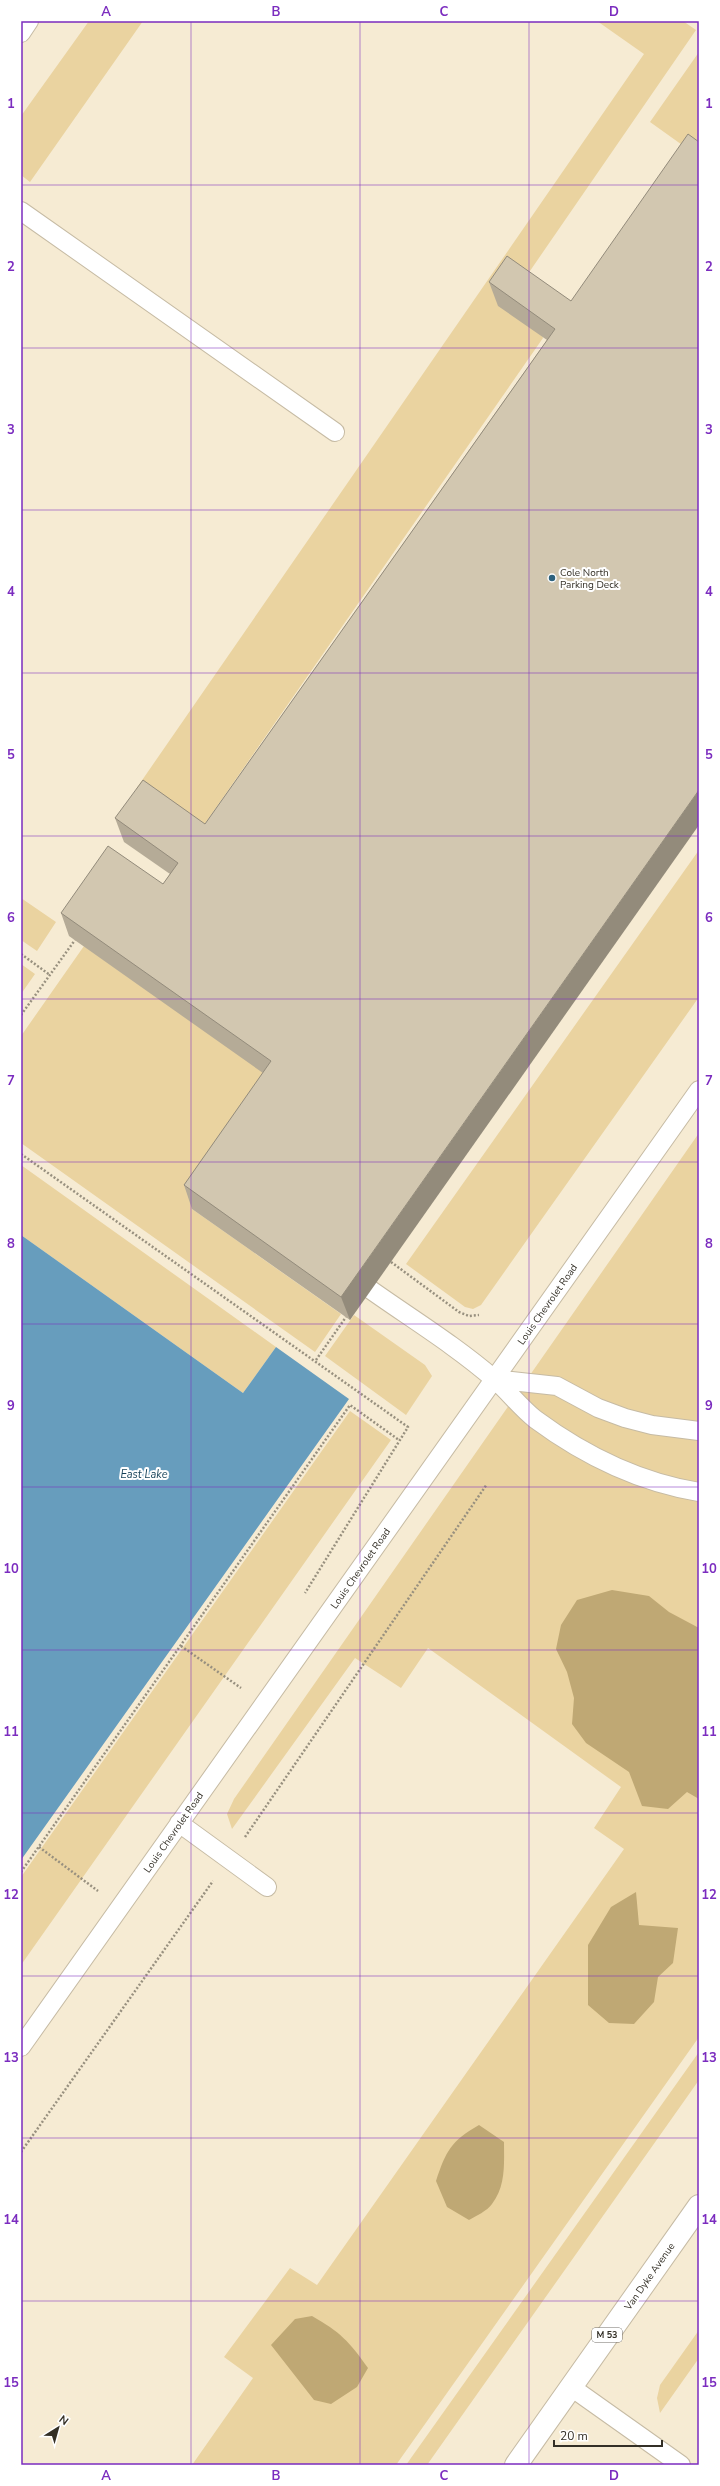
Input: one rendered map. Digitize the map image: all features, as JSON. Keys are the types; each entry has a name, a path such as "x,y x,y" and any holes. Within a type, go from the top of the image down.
{"main road":[{"name":"Van Dyke Avenue","path":"516,2465 699,2206"}],"lane":[{"path":"21,33 29,21"},
{"path":"21,211 335,432"},
{"name":"Louis Chevrolet Road","path":"21,2047 699,1090"},
{"path":"371,1290 494,1379 534,1418 605,1464 657,1483 699,1492"},
{"path":"494,1379 557,1386 570,1395 625,1418 652,1425 699,1431"},
{"path":"179,1823 267,1886"},
{"path":"571,2386 680,2465"}],"path":[{"path":"21,1015 75,940"},
{"path":"21,954 50,975"},
{"path":"21,1154 316,1360 408,1427"},
{"path":"391,1262 459,1312 469,1316 479,1315"},
{"path":"316,1360 346,1318"},
{"path":"21,1872 350,1405 399,1440"},
{"path":"21,2152 229,1859 487,1484"},
{"path":"181,1646 245,1691"},
{"path":"39,1847 102,1894"}],"shaded area":[{"path":"89,21 143,21 30,182 21,175 21,116"},
{"path":"597,21 683,21 696,30 521,284 543,338 197,835 136,789 644,54"},
{"path":"699,52 699,157 650,122"},
{"path":"699,850 699,997 481,1305 473,1309 465,1307 406,1264"},
{"path":"21,898 56,922 37,951 21,940"},
{"path":"84,946 280,1084 192,1209 341,1314 315,1352 21,1143 21,1036"},
{"path":"21,964 35,974 21,994"},
{"path":"699,1133 699,2037 396,2465 192,2465 253,2378 224,2357 290,2268 317,2285 624,1849 594,1828 621,1787 428,1648 401,1688 355,1658 232,1829 227,1814 234,1799"},
{"path":"21,1165 276,1347 243,1393 21,1235"},
{"path":"354,1315 425,1365 432,1376 406,1415 325,1356"},
{"path":"350,1411 391,1440 21,1965 21,1877"},
{"path":"612,1590 649,1596 669,1612 699,1628 699,1799 687,1792 668,1809 642,1806 629,1772 586,1743 572,1724 574,1698 567,1672 556,1649 561,1625 577,1600"},
{"path":"636,1892 639,1925 678,1928 673,1963 658,1977 654,2002 634,2024 609,2023 588,2005 588,1945 611,1907"},
{"path":"699,2052 699,2080 427,2465 406,2465"},
{"path":"479,2125 504,2142 503,2174 500,2190 490,2207 469,2220 447,2207 436,2181 443,2162 451,2148 462,2136"},
{"path":"312,2316 337,2332 349,2344 368,2368 357,2387 331,2404 314,2400 271,2345 295,2319"},
{"path":"699,2330 699,2358 660,2413 657,2398 660,2385"}],"water":[{"name":"East Lake","path":"21,1235 243,1393 276,1347 349,1399 21,1860"}],"building":[{"name":"Cole North Parking Deck","path":"688,134 699,142 699,790 341,1297 184,1185 271,1061 61,913 108,846 163,884 178,863 115,818 143,780 205,824 555,329 489,282 507,256 571,301"}],"place":[{"name":"Cole North Parking Deck","path":"552,578"}]}
